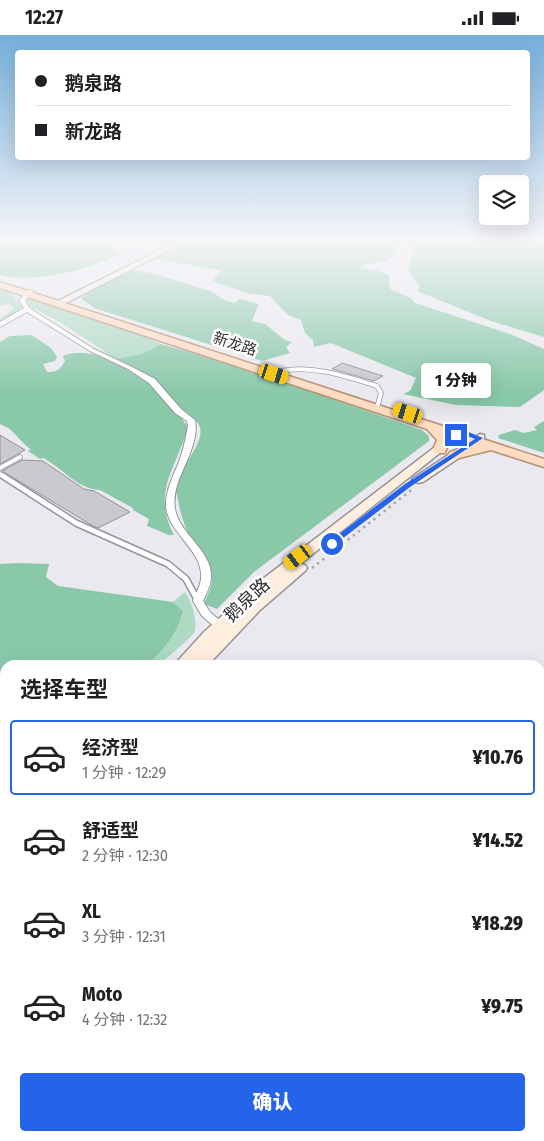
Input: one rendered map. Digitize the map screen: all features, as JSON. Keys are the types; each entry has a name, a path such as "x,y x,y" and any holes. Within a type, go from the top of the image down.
{"main road":[{"name":"新龙路","path":"29,292 280,371 378,404 498,449 544,463"},
{"name":"新龙路","path":"29,292 458,433"},
{"path":"62,301 81,292"},
{"path":"429,425 444,439 440,450"},
{"name":"鹅泉路","path":"187,660 273,575 440,450 458,433"},
{"name":"新龙路","path":"477,440 544,458"},
{"name":"鹅泉路","path":"203,660 285,580 408,486 477,440"},
{"path":"454,455 472,449 498,449"}],"street":[{"path":"29,292 22,300 28,309 92,350 152,381 178,411 191,420 192,425 185,456 171,491 171,510 181,533 201,558 205,567 207,579 198,601 206,615 220,626"},
{"path":"0,325 28,309"}],"lane":[{"path":"280,371 288,369 321,369 377,386 380,393 378,404"},
{"path":"0,467 20,457"},
{"path":"0,474 76,523 168,564 186,579 198,601"}],"path":[{"path":"307,571 418,485"}],"green space":[{"path":"0,292 9,292 21,306 18,313 0,323 0,319 14,309 10,304 0,306"},
{"path":"92,292 211,292 231,302 235,303 240,299 259,304 252,321 265,324 285,340 292,342 286,347 290,353 262,361 94,308 81,298"},
{"path":"242,292 396,292 411,298 415,303 510,334 544,349 544,390 520,407 456,405 403,394 410,391 416,378 331,343 314,347 313,340 305,333 301,320 288,315 270,296"},
{"path":"419,292 544,292 544,337 491,321"},
{"path":"32,298 124,328 161,344 142,354 116,359 60,322 32,308 25,301"},
{"path":"32,335 51,348 57,357 55,361 43,364 47,372 58,370 65,361 63,356 73,353 95,355 117,362 146,380 157,390 188,427 165,492 165,505 174,535 169,535 147,526 149,519 133,510 133,508 100,490 92,489 77,482 50,462 43,458 40,459 28,451 31,449 13,432 0,424 0,342 10,336"},
{"path":"161,344 227,363 422,430 429,436 429,441 254,572 217,609 204,604 211,585 212,573 208,563 187,531 177,495 177,485 180,476 199,440 201,432 199,425 152,380 136,368 116,359 142,354"},
{"path":"544,421 544,453 498,438 499,435 515,430 524,433 537,430 534,427"},
{"path":"0,564 49,564 46,577 58,586 173,602 183,611 170,641 153,660 0,660"},
{"path":"185,592 194,612 196,624 194,633 165,660 153,660 174,634 180,620 183,611 173,602"}],"building":[{"path":"342,363 383,376 374,381 332,369"},
{"path":"0,435 25,450 0,464"},
{"path":"22,460 43,461 84,489 94,491 130,512 98,528 93,526 2,471"}],"route":[{"path":"332,544 408,486 480,438 461,431 456,435"}]}
